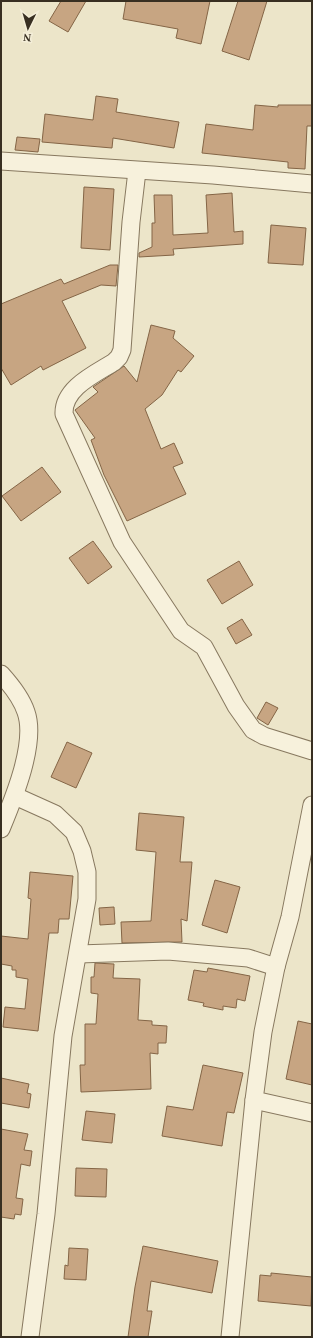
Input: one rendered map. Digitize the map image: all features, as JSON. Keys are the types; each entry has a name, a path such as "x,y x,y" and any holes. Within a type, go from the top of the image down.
{"street":[{"path":"1,161 214,175 312,184"},
{"path":"137,171 131,222 122,350 120,357 73,391 66,400 64,414 122,542 181,631 204,647 236,706 253,730 264,736 312,751"},
{"path":"1,674 16,690 27,712 29,740 15,796 1,830"},
{"path":"15,796 55,814 74,832 82,851 86,872 87,899 79,954 63,1036 45,1221 30,1337"},
{"path":"230,1337 254,1100 263,1032 276,967 290,917 312,805"},
{"path":"79,954 168,951 248,958 276,967"},
{"path":"254,1100 312,1113"}],"building":[{"path":"61,1 86,1 68,32 49,21"},
{"path":"126,1 210,1 201,44 176,38 178,29 123,19"},
{"path":"238,1 267,1 249,60 222,51"},
{"path":"96,96 118,99 116,112 179,122 174,148 113,138 112,148 42,142 45,114 93,120"},
{"path":"255,105 278,107 278,105 312,105 312,126 307,126 305,169 288,168 288,162 202,153 206,124 253,130"},
{"path":"17,137 40,139 38,152 15,150"},
{"path":"84,187 114,189 110,250 81,248"},
{"path":"232,193 234,232 243,231 243,244 173,249 174,255 139,257 139,253 152,247 152,223 155,223 154,195 172,195 173,235 208,233 206,195"},
{"path":"271,225 306,228 303,265 268,263"},
{"path":"110,265 118,265 116,286 101,285 62,301 86,348 43,370 41,366 11,385 1,368 1,304 61,279 64,284"},
{"path":"151,325 175,331 173,338 194,356 181,372 178,370 162,395 145,409 161,449 174,443 183,463 173,467 186,494 127,521 104,475 91,440 95,438 75,410 98,392 93,387 124,366 137,382"},
{"path":"42,467 61,492 21,521 2,496"},
{"path":"93,541 112,567 88,584 69,558"},
{"path":"239,561 253,585 222,604 207,580"},
{"path":"242,619 252,635 236,644 227,628"},
{"path":"266,702 278,708 268,725 257,718"},
{"path":"67,742 92,753 76,788 51,777"},
{"path":"139,813 184,817 180,862 192,862 187,921 181,919 182,942 122,943 121,922 151,921 156,852 136,850"},
{"path":"30,872 73,876 69,919 59,919 58,933 49,933 38,1031 3,1027 5,1007 25,1009 28,979 16,977 16,970 12,970 12,966 1,964 1,936 28,939 31,899 28,898"},
{"path":"215,880 240,887 227,933 202,925"},
{"path":"114,907 115,924 100,925 99,908"},
{"path":"95,963 114,964 113,978 140,979 138,1020 152,1021 152,1025 167,1026 166,1043 158,1043 158,1054 150,1053 151,1089 81,1092 80,1065 85,1065 85,1024 96,1024 98,994 91,993 91,977 94,977"},
{"path":"208,968 250,976 245,1001 237,999 236,1008 223,1006 223,1010 203,1006 204,1003 188,1000 194,970 207,972"},
{"path":"298,1021 312,1024 312,1085 286,1079"},
{"path":"203,1065 243,1073 234,1113 227,1112 222,1146 162,1136 167,1106 193,1110"},
{"path":"1,1078 29,1084 27,1093 31,1094 29,1108 1,1103"},
{"path":"86,1111 115,1114 112,1143 82,1140"},
{"path":"1,1129 28,1134 24,1150 32,1151 30,1166 21,1164 16,1198 23,1199 21,1215 15,1214 14,1219 1,1217"},
{"path":"76,1168 107,1169 106,1197 75,1196"},
{"path":"143,1246 218,1261 212,1293 151,1281 147,1311 152,1311 148,1337 128,1337 135,1287"},
{"path":"69,1248 88,1249 86,1280 64,1279 65,1265 68,1266"},
{"path":"271,1273 312,1277 311,1306 258,1301 260,1275 271,1276"}]}
